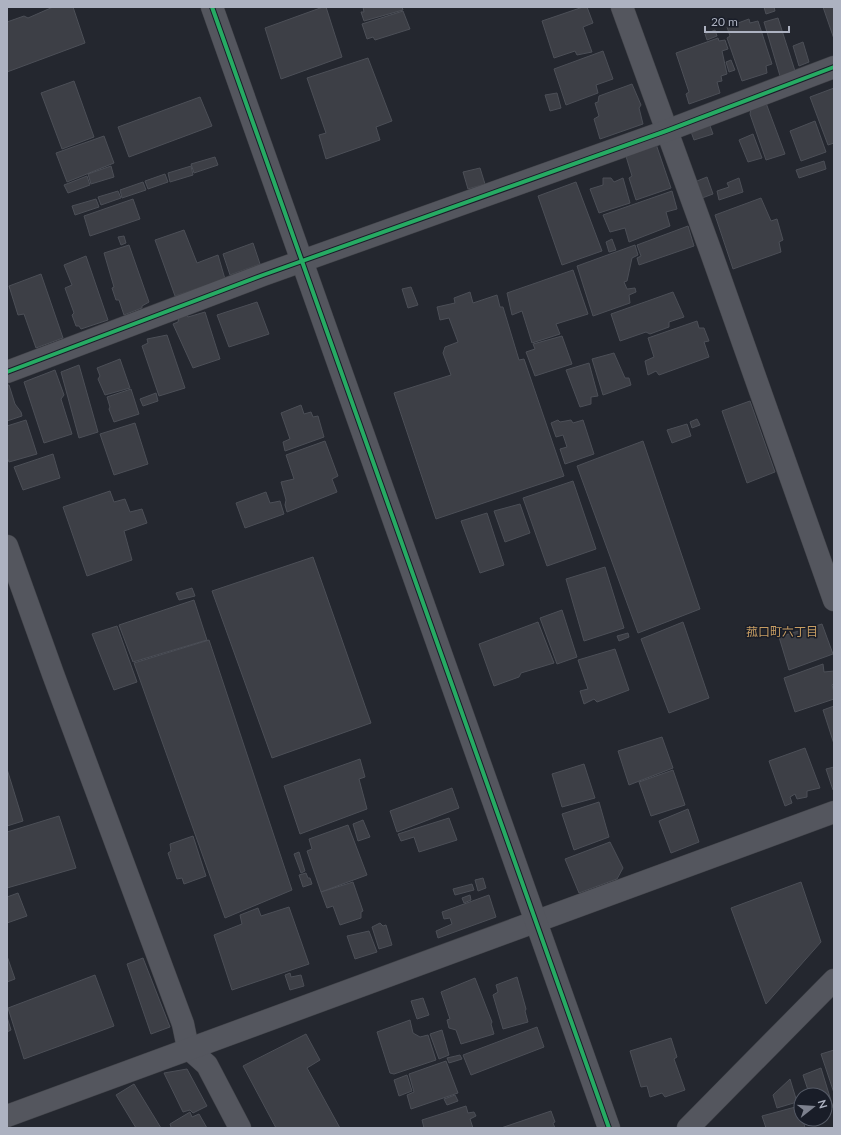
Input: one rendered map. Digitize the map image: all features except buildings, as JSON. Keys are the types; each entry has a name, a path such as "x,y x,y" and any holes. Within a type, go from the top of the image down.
{"street":[{"path":"212,7 609,1128"},
{"path":"622,7 834,600"},
{"path":"7,372 302,261 666,131 834,68"},
{"path":"7,546 183,1024 188,1048 207,1066 240,1128"},
{"path":"7,1116 188,1048 834,812"},
{"path":"688,1128 834,980"}],"cycle path":[{"path":"212,7 609,1128"},
{"path":"7,372 263,275 666,131 834,67"}],"district":[{"name":"菰口町六丁目","path":"782,631"}]}
